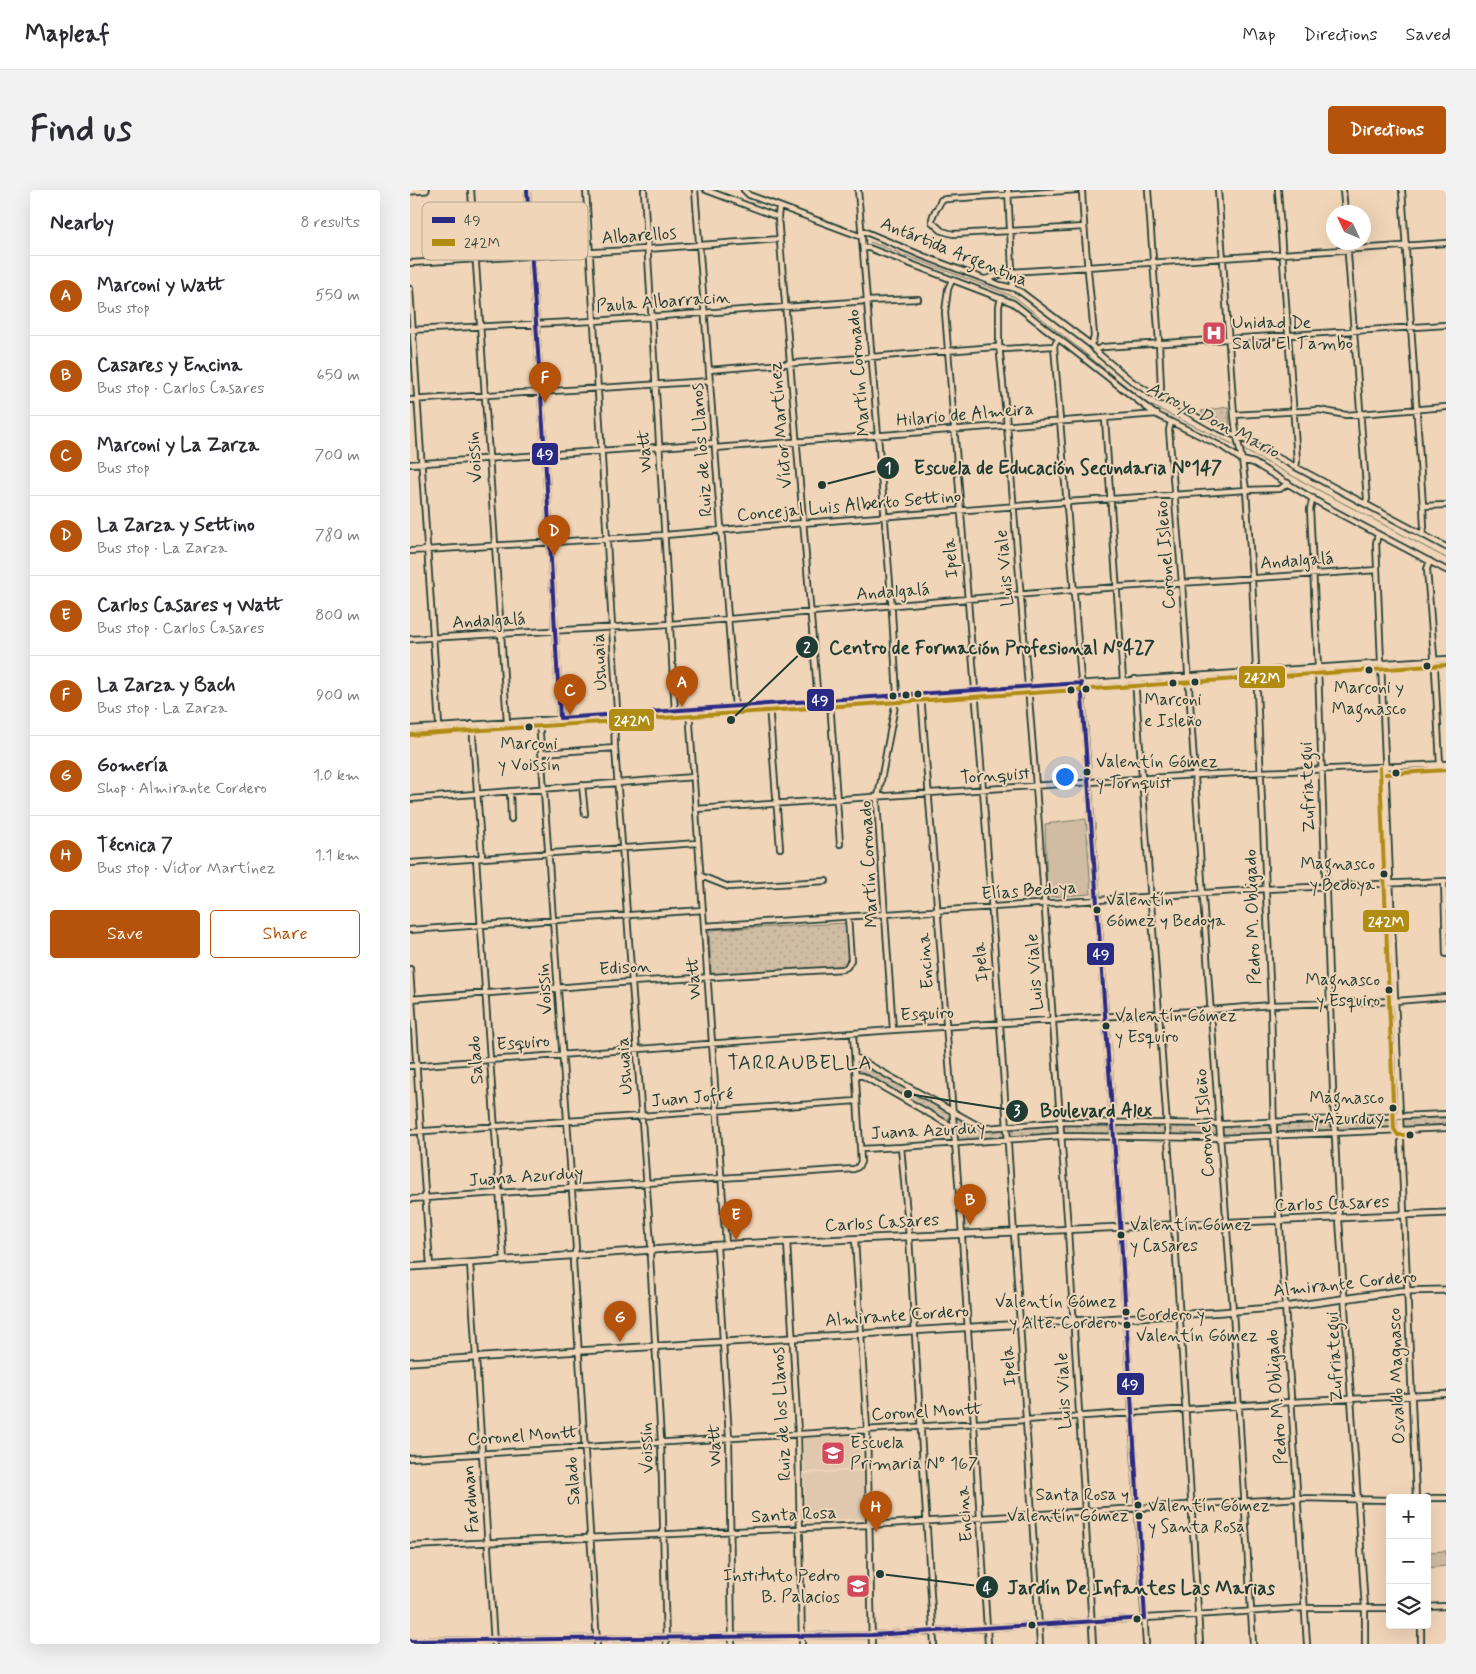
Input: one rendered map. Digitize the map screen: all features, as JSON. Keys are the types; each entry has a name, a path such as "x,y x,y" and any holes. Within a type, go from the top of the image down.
{"main road":[{"path":"410,191 426,190"},
{"name":"Carlos Casares","path":"410,1267 650,1252 726,1245 1446,1213"},
{"name":"Almirante Cordero","path":"410,1362 1233,1311 1285,1307 1407,1291 1446,1290"}],"street":[{"name":"Watt","path":"644,190 675,711"},
{"name":"Ruiz de los Llanos","path":"695,190 735,708"},
{"path":"706,190 778,217"},
{"name":"Martín Coronado","path":"858,190 885,516 897,696 877,798 893,1030"},
{"path":"1077,190 1008,192 950,198 941,200 932,217 935,226 947,233 1011,232 1084,227"},
{"path":"1082,190 1094,336 1090,344"},
{"path":"1148,190 1159,343 1161,389 1158,398"},
{"name":"Pedro M. Obligado","path":"1218,190 1234,415 1246,490 1252,578 1271,1005 1274,1135 1307,1644"},
{"path":"1278,190 1294,411 1296,467"},
{"path":"1343,190 1344,205"},
{"path":"1402,190 1423,506 1424,527 1422,534"},
{"path":"743,204 745,191"},
{"name":"Antártida Argentina","path":"745,191 779,207 862,237"},
{"path":"1008,192 1013,288"},
{"name":"Víctor Martínez","path":"779,207 778,217 809,612 818,702"},
{"name":"Antártida Argentina","path":"861,230 923,256 1000,285 1013,288 1027,295 1090,344 1100,355 1136,384 1158,398 1169,401 1213,426 1296,467 1446,547"},
{"name":"Ushuaia","path":"588,232 613,627 617,710 614,721 615,748 638,1049 650,1252"},
{"name":"Albarellos","path":"589,253 780,239"},
{"path":"1371,248 1446,243"},
{"name":"Antártida Argentina","path":"863,248 869,248 1001,298 1022,309 1140,403 1157,414 1254,463 1313,498 1446,570"},
{"path":"985,279 1012,272 1348,250 1365,504"},
{"name":"Albarellos","path":"410,263 460,260"},
{"name":"Voissin","path":"477,260 507,722"},
{"path":"533,260 560,718"},
{"name":"Ipela","path":"952,280 945,307 1000,1024 1040,1644"},
{"path":"410,289 411,330 418,399 439,726"},
{"name":"Luis Viale","path":"1001,298 999,306 1000,347 1036,786 1068,1230 1093,1644"},
{"name":"Paula Albarracin","path":"411,330 651,317 918,299"},
{"path":"1095,350 1103,347 1159,343 1446,325"},
{"path":"1058,339 1054,346 1114,1137 1146,1644"},
{"path":"709,370 1000,347 1054,346"},
{"path":"410,400 710,381"},
{"path":"1161,389 1169,401"},
{"path":"1234,415 1319,410 1342,415 1446,407"},
{"name":"Hilario de Almeira","path":"410,464 659,447 796,442 1157,414"},
{"path":"1105,419 1123,680"},
{"name":"Coronel Isleño","path":"1171,422 1169,430 1182,583 1210,1010 1233,1311 1253,1644"},
{"name":"Concejal Luis Alberto Settino","path":"410,551 665,536 1014,506 1280,489 1288,483"},
{"name":"Zufriategui","path":"1313,498 1310,509 1318,668 1334,1118 1365,1608 1365,1644"},
{"path":"1423,506 1446,505"},
{"name":"Osvaldo Magnasco","path":"1378,534 1376,542 1377,570 1416,1494"},
{"path":"1430,561 1427,569 1440,764"},
{"name":"Andalgalá","path":"410,639 670,624 1074,590 1377,570"},
{"path":"410,729 1446,659"},
{"path":"1135,679 1174,1224 1200,1644"},
{"name":"Encina","path":"921,694 961,1234 988,1644"},
{"path":"830,701 840,844"},
{"path":"770,705 780,848"},
{"name":"Watt","path":"689,710 726,1245"},
{"name":"Voissin","path":"539,720 568,1121 576,1248 574,1256"},
{"name":"Salado","path":"472,724 481,925 504,1260"},
{"path":"542,753 615,748"},
{"name":"Tornquist","path":"696,809 1194,775 1446,764"},
{"path":"410,798 694,777"},
{"path":"582,785 584,814"},
{"path":"510,791 511,819"},
{"path":"410,862 698,843"},
{"path":"701,876 729,887 826,880"},
{"path":"1445,881 1446,954"},
{"name":"Elías Bedoya","path":"704,926 1150,896 1445,881"},
{"path":"410,930 703,910"},
{"name":"Edison","path":"411,999 558,987 843,969 847,967 851,960 848,917"},
{"path":"410,969 430,1266"},
{"name":"Esquiro","path":"410,1066 893,1030 1271,1005 1446,997"},
{"path":"853,1033 861,1149"},
{"name":"Juana Azurduy","path":"855,1057 983,1128 1060,1122 1219,1124 1446,1114"},
{"path":"856,1075 863,1076 953,1127"},
{"name":"Juan Jofré","path":"410,1132 857,1101"},
{"name":"Juana Azurduy","path":"410,1199 854,1169 861,1162 861,1149 1060,1136 1220,1138 1446,1128"},
{"path":"901,1147 909,1237 934,1644"},
{"path":"855,1239 867,1429 872,1644"},
{"name":"Ruiz de los Llanos","path":"787,1242 798,1433 802,1644"},
{"name":"Watt","path":"717,1246 729,1437 732,1644"},
{"name":"Voissin","path":"650,1252 661,1441 666,1644"},
{"name":"Salado","path":"574,1256 578,1351 597,1642"},
{"name":"Fardman","path":"470,1263 494,1642"},
{"name":"Coronel Montt","path":"410,1458 1291,1402 1446,1394"},
{"name":"Santa Rosa","path":"410,1546 926,1522 1298,1498 1386,1500"},
{"path":"1431,1498 1446,1498"},
{"path":"1431,1607 1446,1606"},
{"path":"410,1641 597,1642 666,1638 872,1635 1305,1608 1386,1608"},
{"path":"1421,1629 1421,1644"}],"shaded area":[{"path":"1228,407 1231,433 1206,419 1201,411"},
{"path":"1086,819 1091,894 1047,897 1045,824"},
{"path":"847,923 849,953 845,964 841,967 711,974 709,930"},
{"path":"854,1059 979,1129 987,1131 1059,1124 1220,1127 1399,1117 1446,1118 1446,1124 1219,1136 1112,1135 956,1142 953,1127 949,1122 863,1076 856,1075"},
{"name":"Escuela Primaria Nº 167","path":"860,1435 862,1469 805,1472 803,1438"},
{"path":"863,1471 865,1518 806,1521 804,1474"},
{"path":"1446,1551 1446,1566 1431,1568 1431,1552"}],"waterway":[{"name":"Arroyo Don Mario","path":"870,242 1015,297 1148,404 1237,446"},
{"name":"Arroyo Don Mario","path":"1240,448 1446,558"}],"transit line":[{"name":"49","path":"527,190 528,202"},
{"name":"49","path":"532,260 560,718"},
{"name":"242M","path":"410,735 1446,665"},
{"name":"49","path":"1081,683 1120,1221 1145,1618"},
{"name":"49","path":"560,718 1081,683"},
{"name":"242M","path":"1380,768 1394,1129 1398,1135 1411,1135"},
{"name":"242M","path":"1386,774 1446,770"},
{"name":"49","path":"410,1641 872,1635 1145,1618"}],"place":[{"name":"Unidad De Salud El Tambo","path":"1214,333"},
{"name":"La Zarza y Bach","path":"545,403"},
{"name":"Escuela de Educación Secundaria Nº147","path":"822,485"},
{"name":"La Zarza y Settino","path":"554,556"},
{"name":"Marconi y Magnasco","path":"1369,670"},
{"name":"Marconi e Isleño","path":"1173,683"},
{"name":"Marconi y Watt","path":"682,707"},
{"name":"Marconi y La Zarza","path":"570,715"},
{"name":"Centro de Formación Profesional Nº427","path":"731,720"},
{"name":"Marconi y Voissín","path":"529,727"},
{"name":"Valentín Gómez y Tornquist","path":"1087,772"},
{"name":"Magnasco y Bedoya","path":"1384,874"},
{"name":"Valentín Gómez y Bedoya","path":"1097,910"},
{"name":"Magnasco y Esquiro","path":"1389,990"},
{"name":"Valentín Gómez y Esquiro","path":"1106,1026"},
{"name":"Boulevard Alex","path":"908,1094"},
{"name":"Magnasco y Azurduy","path":"1393,1108"},
{"name":"Casares y Encina","path":"970,1225"},
{"name":"Valentín Gómez y Casares","path":"1121,1235"},
{"name":"Carlos Casares y Watt","path":"736,1240"},
{"name":"Valentín Gómez y Alte. Cordero","path":"1126,1312"},
{"name":"Cordero y Valentín Gómez","path":"1127,1325"},
{"name":"Gomería","path":"620,1342"},
{"name":"Escuela Primaria Nº 167","path":"833,1453"},
{"name":"Santa Rosa y Valentín Gómez","path":"1138,1505"},
{"name":"Valentín Gómez y Santa Rosa","path":"1139,1516"},
{"name":"Técnica 7","path":"876,1532"},
{"name":"Jardín De Infantes Las Marias","path":"880,1574"},
{"name":"Instituto Pedro B. Palacios","path":"858,1586"}],"district":[{"name":"TARRAUBELLA","path":"800,1063"}]}
